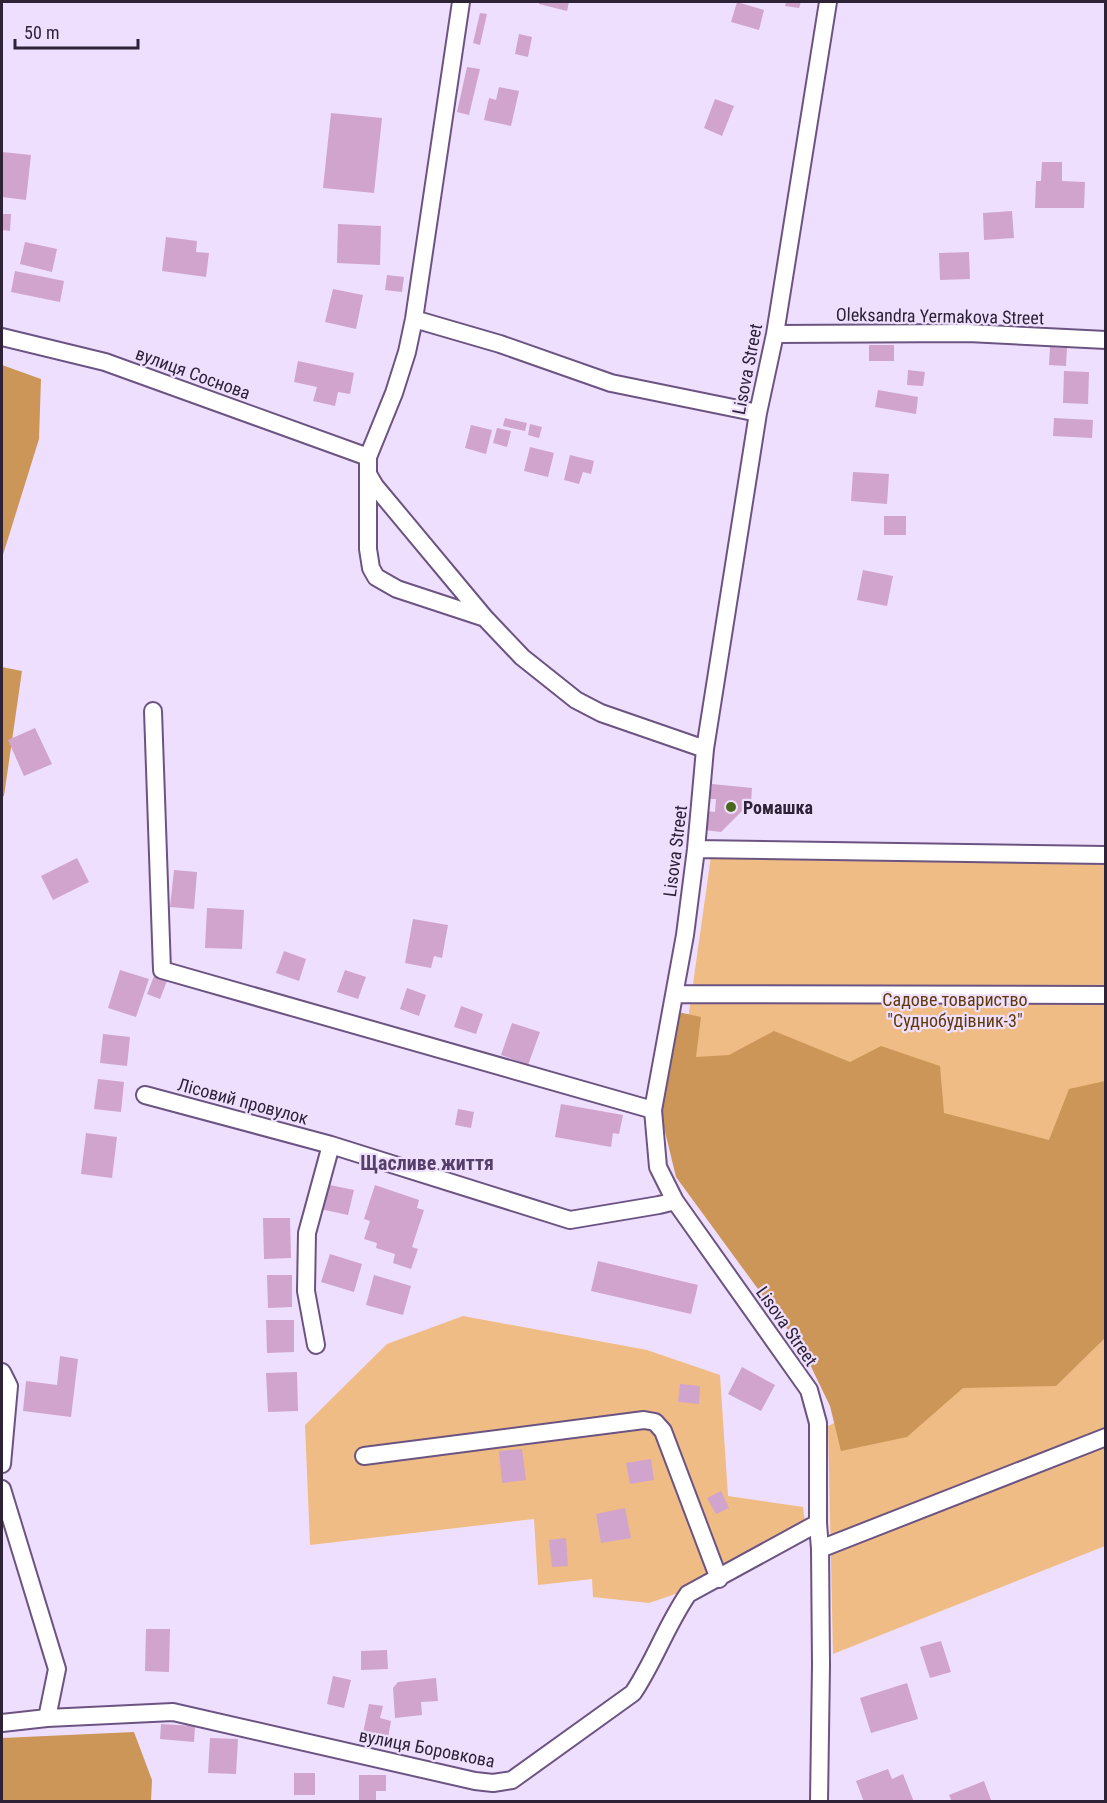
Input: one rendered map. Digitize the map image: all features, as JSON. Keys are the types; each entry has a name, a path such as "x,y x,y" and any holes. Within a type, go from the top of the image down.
{"street":[{"path":"461,2 414,319 407,352 368,465 368,549 371,568 376,577 397,589 485,618"},
{"name":"Lisova Street","path":"819,1802 821,1665 818,1423 808,1389 675,1201 658,1167 652,1110 685,935 705,749 758,413 775,334 828,2"},
{"path":"414,319 500,344 610,383 758,413"},
{"name":"Oleksandra Yermakova Street","path":"775,334 968,333 1106,340"},
{"name":"вулиця Соснова","path":"2,336 105,362 368,465"},
{"path":"368,465 375,486 485,618 522,657 576,700 601,713 705,749"},
{"path":"153,711 162,970"},
{"path":"696,849 1106,855"},
{"path":"145,966 652,1110"},
{"path":"675,994 1106,995"},
{"name":"Лісовий провулок","path":"145,1095 330,1145 570,1220 675,1201"},
{"path":"316,1345 306,1291 307,1233 330,1145"},
{"path":"2,1372 9,1386 2,1464"},
{"path":"364,1456 644,1420 656,1422 663,1431 719,1579"},
{"path":"820,1549 1106,1437"},
{"path":"2,1489 57,1669 47,1718"},
{"name":"вулиця Боровкова","path":"2,1723 47,1718 173,1712 474,1781 493,1783 512,1780 633,1693 645,1675 676,1611 688,1594 818,1524"}],"green space":[{"name":"Садове товариство \"Суднобудівник-3\"","path":"711,856 1105,859 1105,1187 675,1112"},
{"path":"1105,1292 1105,1546 833,1654 828,1426"},
{"path":"463,1316 647,1350 720,1375 728,1496 803,1507 806,1530 719,1579 649,1603 593,1597 592,1579 538,1585 534,1519 310,1545 305,1425 387,1344"}],"shaded area":[{"path":"2,365 41,379 39,439 2,558"},
{"path":"2,667 22,671 4,796 2,797"},
{"path":"678,1012 701,1017 696,1057 729,1055 774,1031 850,1062 881,1046 940,1066 944,1113 1049,1140 1069,1089 1105,1081 1105,1338 1056,1386 963,1388 907,1437 841,1451 830,1406 804,1352 676,1177 661,1115"},
{"path":"134,1732 152,1780 151,1801 2,1801 2,1738"}],"building":[{"path":"539,2 569,2 567,11 539,4"},
{"path":"737,2 764,10 759,30 731,22"},
{"path":"786,2 801,2 799,8 785,6"},
{"path":"480,13 487,14 480,45 473,43"},
{"path":"519,34 532,37 528,57 515,54"},
{"path":"467,67 480,69 469,115 457,112"},
{"path":"499,87 519,91 511,126 484,120 489,98 496,100"},
{"path":"715,99 734,106 722,136 704,128"},
{"path":"331,113 382,118 374,193 323,188"},
{"path":"2,152 31,155 26,200 2,197"},
{"path":"1042,162 1062,162 1062,181 1085,182 1084,208 1035,208 1036,181 1041,181"},
{"path":"1012,211 1014,238 984,240 983,213"},
{"path":"2,214 11,214 10,231 2,230"},
{"path":"338,224 381,226 380,265 337,263"},
{"path":"166,237 197,241 196,252 209,253 206,277 162,271"},
{"path":"25,242 57,249 52,272 20,264"},
{"path":"969,252 970,279 940,280 939,253"},
{"path":"15,271 64,281 60,302 11,292"},
{"path":"387,275 404,277 402,292 385,290"},
{"path":"333,289 363,295 356,329 325,322"},
{"path":"869,345 894,345 894,361 869,361"},
{"path":"1050,347 1067,348 1066,366 1049,365"},
{"path":"298,361 354,373 350,394 338,392 335,406 313,401 317,387 294,382"},
{"path":"908,370 925,372 923,386 907,385"},
{"path":"1064,371 1089,372 1088,404 1063,403"},
{"path":"878,390 918,397 916,414 875,407"},
{"path":"505,418 527,423 525,431 503,426"},
{"path":"1054,418 1093,420 1092,438 1053,436"},
{"path":"530,424 542,427 539,438 528,435"},
{"path":"471,425 492,430 486,454 465,448"},
{"path":"497,428 511,431 507,447 493,443"},
{"path":"530,447 554,453 548,477 524,471"},
{"path":"570,455 594,461 591,474 583,472 579,484 564,480"},
{"path":"853,472 889,474 887,504 851,501"},
{"path":"884,516 906,516 906,535 884,535"},
{"path":"863,570 893,576 887,606 857,600"},
{"path":"35,728 52,764 24,776 8,740"},
{"name":"Ромашка","path":"712,784 752,788 751,802 721,832 704,830 706,811 715,812 716,799 710,799"},
{"path":"77,858 89,882 53,900 41,876"},
{"path":"174,870 197,872 194,909 170,907"},
{"path":"207,908 244,910 242,949 205,948"},
{"path":"413,919 448,925 442,958 434,956 431,968 405,963"},
{"path":"284,951 306,959 299,981 276,973"},
{"path":"120,970 149,979 136,1017 108,1008"},
{"path":"345,970 366,977 358,999 337,992"},
{"path":"154,976 167,981 160,999 147,994"},
{"path":"407,988 426,995 419,1016 400,1009"},
{"path":"461,1006 483,1014 476,1034 454,1027"},
{"path":"512,1023 540,1032 528,1065 501,1055"},
{"path":"103,1034 130,1037 127,1066 100,1063"},
{"path":"98,1079 124,1082 121,1112 94,1109"},
{"path":"561,1104 623,1115 619,1134 613,1133 611,1147 555,1137"},
{"path":"458,1109 474,1112 471,1128 455,1125"},
{"path":"86,1133 117,1137 112,1178 81,1174"},
{"path":"325,1184 354,1190 348,1215 320,1209"},
{"path":"375,1185 419,1200 417,1208 424,1210 412,1247 418,1249 411,1269 393,1263 395,1254 376,1248 377,1243 364,1239 370,1221 364,1219"},
{"path":"263,1218 290,1218 291,1258 264,1259"},
{"path":"330,1254 362,1264 354,1292 321,1282"},
{"path":"598,1261 698,1285 691,1314 591,1291"},
{"path":"267,1275 292,1275 292,1307 268,1308"},
{"path":"374,1275 411,1286 403,1315 366,1305"},
{"path":"266,1320 294,1320 294,1352 267,1353"},
{"path":"60,1356 78,1359 71,1417 23,1411 26,1381 57,1385"},
{"path":"742,1367 775,1385 761,1411 728,1394"},
{"path":"297,1372 298,1411 268,1412 266,1373"},
{"path":"680,1384 700,1386 699,1404 678,1402"},
{"path":"522,1449 526,1480 502,1483 499,1451"},
{"path":"651,1459 654,1480 630,1484 626,1463"},
{"path":"721,1491 729,1508 716,1514 707,1498"},
{"path":"625,1508 631,1538 601,1543 596,1514"},
{"path":"566,1538 568,1566 552,1567 549,1540"},
{"path":"146,1629 170,1629 169,1672 145,1671"},
{"path":"941,1641 951,1672 930,1678 920,1647"},
{"path":"387,1650 388,1669 361,1670 361,1651"},
{"path":"333,1676 351,1680 344,1708 327,1704"},
{"path":"436,1678 438,1701 421,1702 422,1715 395,1718 393,1688 398,1682"},
{"path":"907,1683 918,1719 871,1733 860,1698"},
{"path":"369,1704 383,1706 380,1718 391,1721 388,1738 363,1733"},
{"path":"161,1724 195,1726 194,1742 160,1739"},
{"path":"210,1738 238,1739 236,1774 208,1773"},
{"path":"888,1769 892,1779 903,1774 914,1802 864,1802 856,1781"},
{"path":"294,1773 315,1773 315,1795 294,1795"},
{"path":"359,1775 386,1775 386,1791 376,1791 376,1802 359,1802"},
{"path":"984,1781 991,1800 952,1802 949,1795"}],"place":[{"name":"Ромашка","path":"731,807"}],"district":[{"name":"Щасливе життя","path":"427,1163"}]}
